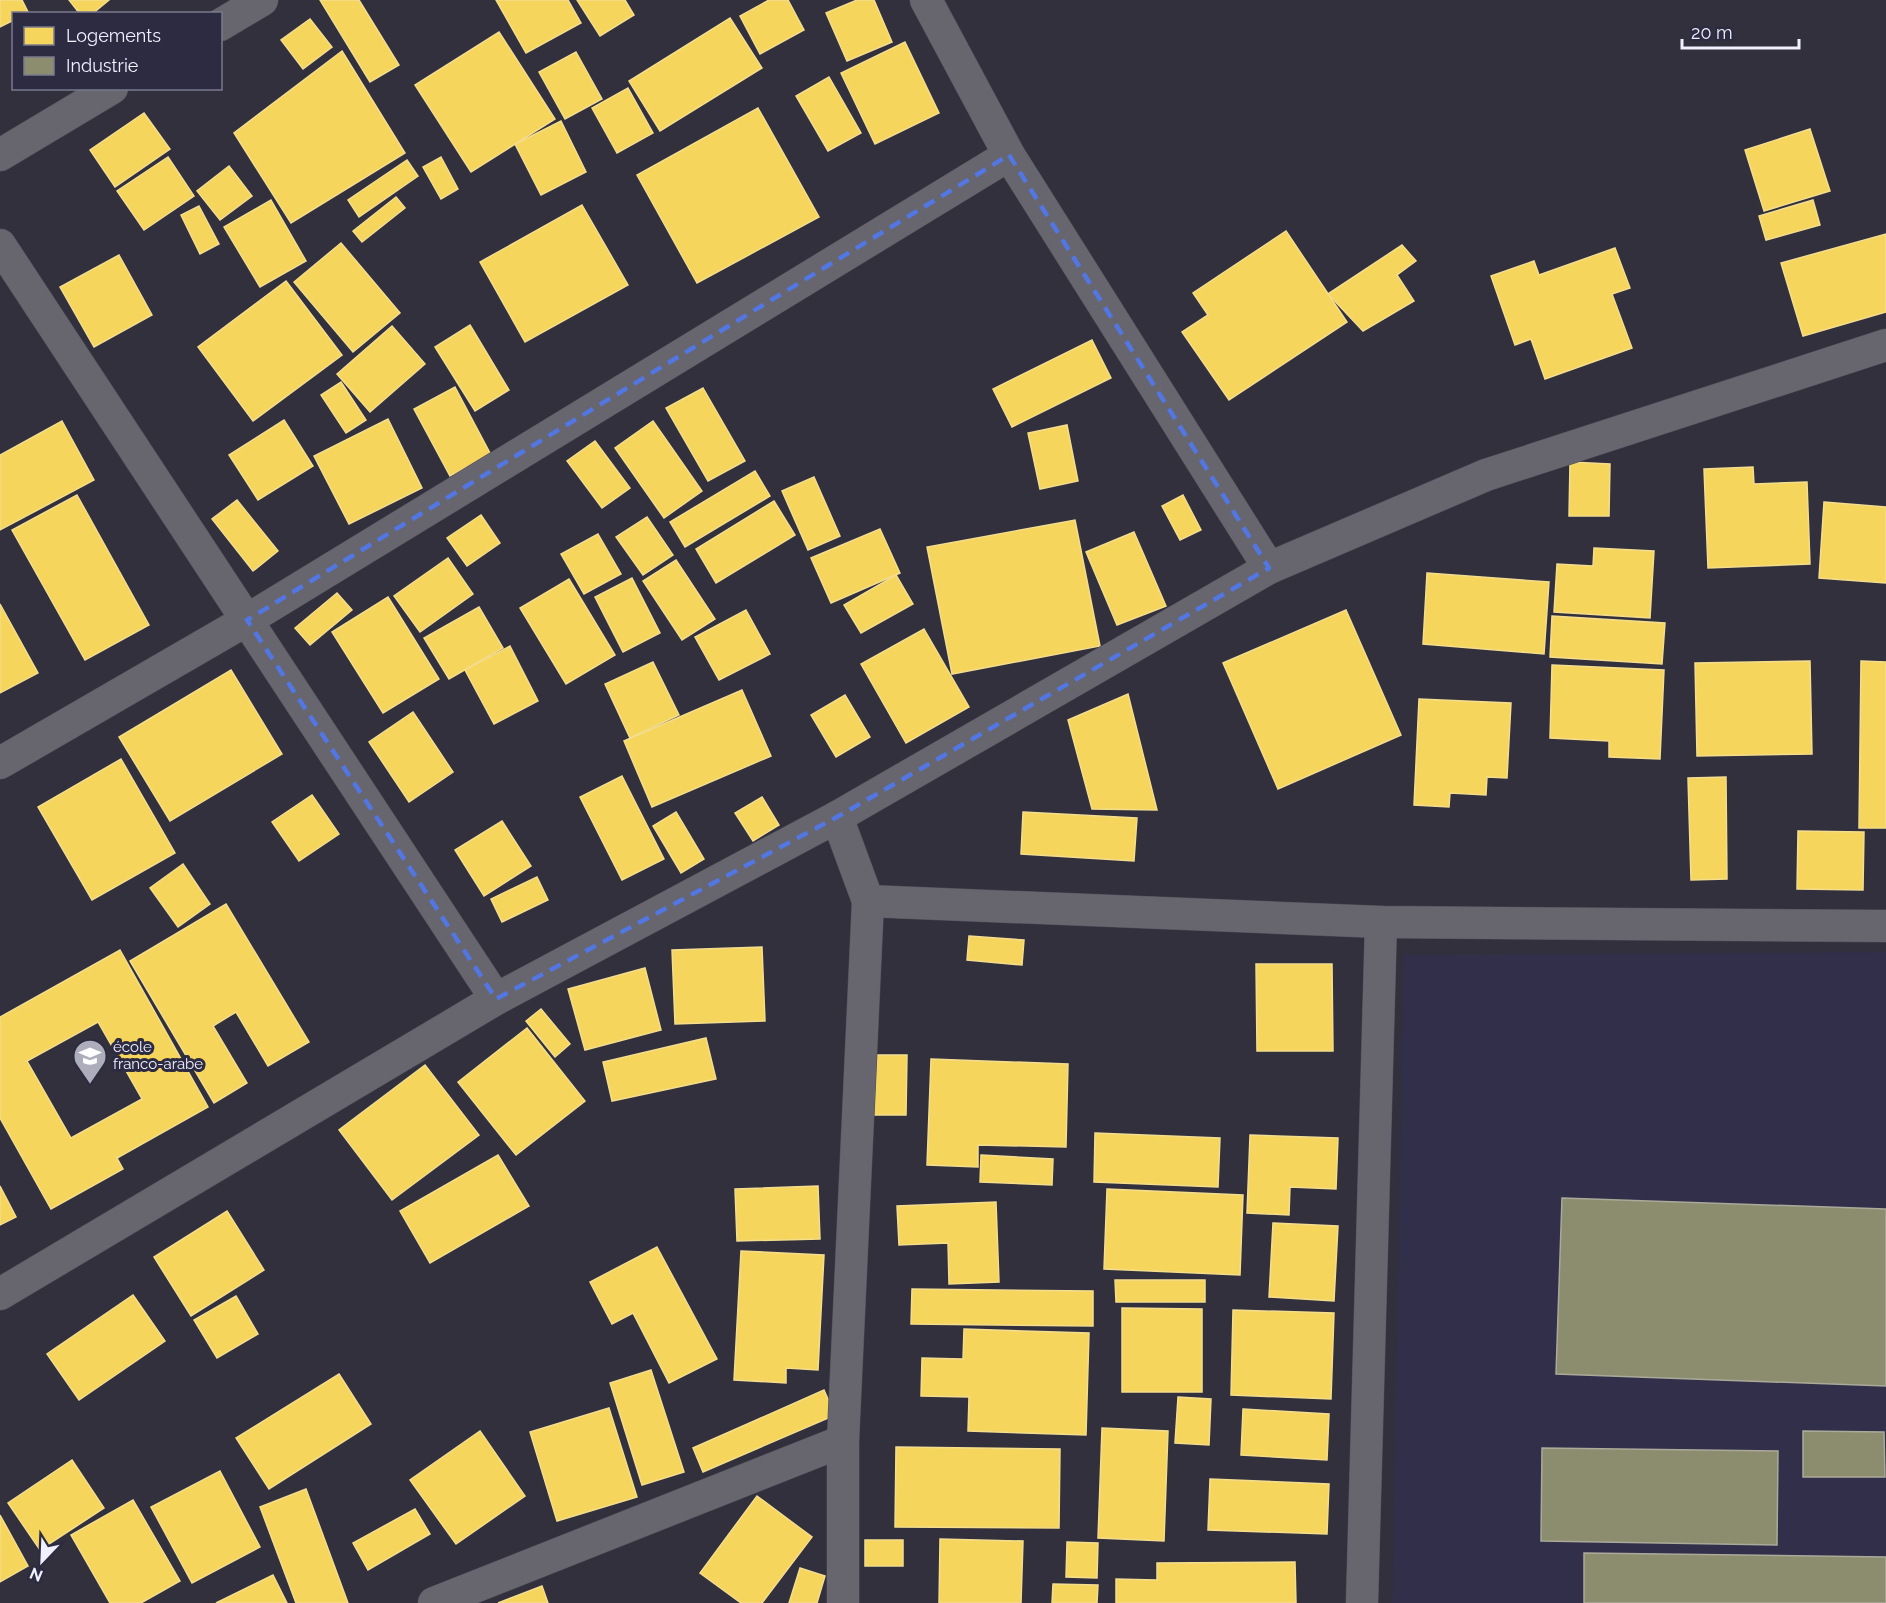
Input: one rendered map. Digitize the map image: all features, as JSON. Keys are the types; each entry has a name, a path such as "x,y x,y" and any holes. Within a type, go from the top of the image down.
{"street":[{"path":"222,24 262,0"},
{"path":"926,0 1009,154 1269,568"},
{"path":"0,155 109,90"},
{"path":"0,763 247,620 1009,154"},
{"path":"0,244 496,999"},
{"path":"0,1294 496,999 837,817 1269,568 1486,475 1886,345"},
{"path":"837,817 868,901 843,1441 843,1603"},
{"path":"868,901 1381,922 1886,926"},
{"path":"1362,1603 1381,922"},
{"path":"434,1603 843,1441"}],"highlighted area":[{"path":"1009,155 1269,568 837,817 496,999 247,620"}],"shaded area":[{"path":"1886,952 1886,1603 1392,1603 1404,955"}],"building: Logements":[{"path":"0,0 22,0 28,12 12,12 12,21 0,27"},
{"path":"69,0 109,0 94,12 78,12"},
{"path":"320,0 359,0 399,65 370,82"},
{"path":"496,0 568,0 581,23 526,53"},
{"path":"577,0 625,0 634,15 600,36"},
{"path":"769,0 788,0 804,30 760,54 740,16"},
{"path":"857,0 874,0 892,42 847,61 826,13"},
{"path":"730,18 762,68 660,131 629,81"},
{"path":"310,19 332,47 303,69 281,40"},
{"path":"499,32 555,119 471,172 415,85"},
{"path":"905,42 939,113 875,144 841,73"},
{"path":"342,51 405,153 291,223 234,133"},
{"path":"576,52 602,99 565,119 539,72"},
{"path":"829,77 861,133 828,151 796,96"},
{"path":"628,88 653,133 617,153 592,108"},
{"path":"758,108 819,217 697,283 637,175"},
{"path":"144,113 170,149 115,187 90,150"},
{"path":"561,121 586,172 541,195 515,144"},
{"path":"1810,129 1830,191 1764,211 1745,150"},
{"path":"168,157 194,196 144,230 117,191"},
{"path":"441,157 458,189 441,199 423,167"},
{"path":"407,160 418,176 359,217 348,200"},
{"path":"229,166 252,196 220,220 197,191"},
{"path":"396,197 405,208 362,242 353,231"},
{"path":"271,200 306,261 260,287 224,227"},
{"path":"1813,200 1820,225 1766,240 1759,216"},
{"path":"582,205 628,285 525,342 480,262"},
{"path":"199,206 219,244 200,254 181,215"},
{"path":"1286,231 1347,322 1229,400 1182,332 1208,315 1193,293"},
{"path":"1886,234 1886,312 1803,336 1781,263"},
{"path":"341,243 400,313 353,352 294,282"},
{"path":"1402,245 1416,261 1397,275 1414,301 1363,331 1328,294"},
{"path":"1615,248 1630,288 1612,294 1632,348 1545,379 1531,339 1515,345 1491,276 1534,261 1539,275"},
{"path":"119,255 152,315 94,347 60,287"},
{"path":"286,281 342,355 253,421 198,347"},
{"path":"470,325 509,390 475,411 435,347"},
{"path":"392,326 425,364 370,412 337,374"},
{"path":"1092,340 1111,378 1012,427 993,389"},
{"path":"341,382 366,420 346,433 321,395"},
{"path":"455,387 491,455 450,476 414,409"},
{"path":"703,388 745,461 708,481 666,408"},
{"path":"388,419 422,488 349,524 314,456"},
{"path":"284,420 313,466 258,500 229,455"},
{"path":"62,421 94,480 0,530 0,455"},
{"path":"653,421 702,491 664,518 615,448"},
{"path":"1067,425 1078,481 1040,489 1028,433"},
{"path":"595,441 630,488 602,508 567,461"},
{"path":"1570,462 1610,464 1609,516 1569,516"},
{"path":"1753,467 1754,484 1807,482 1810,564 1708,568 1704,469"},
{"path":"755,471 770,496 685,547 670,522"},
{"path":"814,477 840,536 808,550 782,491"},
{"path":"77,495 149,625 85,660 12,530"},
{"path":"1183,495 1201,530 1180,540 1162,506"},
{"path":"237,500 278,551 253,571 212,519"},
{"path":"774,501 795,535 716,583 696,549"},
{"path":"1824,502 1886,507 1886,583 1819,578"},
{"path":"481,515 500,543 467,566 447,538"},
{"path":"647,517 673,555 643,575 616,537"},
{"path":"1075,520 1100,646 952,674 927,547"},
{"path":"880,529 900,573 831,603 811,558"},
{"path":"1134,532 1166,606 1117,625 1086,552"},
{"path":"598,534 621,574 584,594 561,554"},
{"path":"1594,548 1654,551 1650,618 1554,612 1557,564 1593,566"},
{"path":"448,558 473,594 420,632 394,596"},
{"path":"676,560 715,619 682,640 643,581"},
{"path":"1427,573 1549,582 1544,654 1423,644"},
{"path":"896,575 913,604 861,633 844,605"},
{"path":"632,578 660,633 623,652 595,597"},
{"path":"569,579 615,655 566,684 520,608"},
{"path":"337,593 352,610 310,645 295,628"},
{"path":"388,597 439,679 383,713 332,632"},
{"path":"0,604 38,673 0,693"},
{"path":"479,607 503,648 449,679 424,638"},
{"path":"746,610 770,654 719,680 695,637"},
{"path":"1346,610 1401,735 1278,789 1223,663"},
{"path":"1552,616 1665,623 1662,664 1550,657"},
{"path":"924,629 969,707 906,743 861,664"},
{"path":"510,646 538,701 494,724 465,670"},
{"path":"1810,661 1812,754 1697,756 1695,663"},
{"path":"1861,661 1886,662 1886,828 1859,828"},
{"path":"653,662 679,715 630,738 605,684"},
{"path":"1552,665 1664,670 1660,759 1609,757 1609,741 1550,738"},
{"path":"231,670 282,754 170,821 119,737"},
{"path":"742,690 771,756 652,807 624,741"},
{"path":"1128,694 1157,810 1092,809 1068,720"},
{"path":"845,695 870,737 836,757 811,715"},
{"path":"1419,699 1511,703 1507,778 1487,777 1486,795 1450,793 1449,807 1414,805"},
{"path":"413,712 453,772 409,802 369,742"},
{"path":"121,759 175,853 92,900 38,807"},
{"path":"622,776 664,859 622,880 580,797"},
{"path":"1726,777 1727,879 1691,880 1688,778"},
{"path":"312,795 339,834 299,861 272,822"},
{"path":"762,797 779,825 753,841 735,813"},
{"path":"676,812 704,859 681,873 653,826"},
{"path":"1023,812 1137,818 1134,861 1021,854"},
{"path":"502,821 531,866 484,896 455,850"},
{"path":"1798,831 1864,832 1863,890 1797,889"},
{"path":"183,864 210,904 178,927 150,888"},
{"path":"537,877 548,900 502,922 491,899"},
{"path":"226,904 309,1042 268,1066 236,1012 213,1026 247,1083 214,1103 130,961"},
{"path":"969,936 1024,940 1022,965 967,960"},
{"path":"762,947 765,1021 675,1024 672,950"},
{"path":"120,950 208,1107 117,1158 123,1169 51,1209 0,1118 0,1017","holes":["98,1022 142,1099 71,1138 27,1061"]},
{"path":"1256,964 1332,964 1333,1051 1257,1051"},
{"path":"645,968 661,1030 585,1050 568,989"},
{"path":"541,1009 570,1044 555,1057 526,1021"},
{"path":"527,1028 585,1101 516,1155 458,1082"},
{"path":"706,1038 716,1079 612,1101 603,1062"},
{"path":"873,1055 907,1055 906,1115 873,1115"},
{"path":"931,1059 1068,1064 1066,1147 978,1145 978,1167 927,1165"},
{"path":"425,1065 479,1135 392,1200 339,1130"},
{"path":"1095,1133 1220,1138 1218,1187 1094,1182"},
{"path":"1250,1135 1338,1138 1336,1189 1290,1187 1289,1215 1247,1213"},
{"path":"498,1155 529,1206 430,1263 400,1211"},
{"path":"981,1155 1053,1159 1052,1185 980,1182"},
{"path":"0,1186 16,1217 0,1225"},
{"path":"818,1186 820,1239 737,1241 735,1189"},
{"path":"1107,1189 1243,1195 1240,1275 1104,1269"},
{"path":"996,1202 999,1282 949,1284 948,1243 899,1245 897,1206"},
{"path":"227,1211 264,1270 191,1316 154,1257"},
{"path":"1273,1223 1338,1226 1334,1301 1269,1297"},
{"path":"657,1247 717,1359 669,1383 633,1313 612,1324 590,1282"},
{"path":"741,1251 824,1255 818,1370 786,1368 786,1383 734,1380"},
{"path":"1115,1280 1205,1280 1205,1302 1116,1302"},
{"path":"912,1289 1093,1291 1093,1326 911,1324"},
{"path":"133,1295 165,1341 79,1400 47,1354"},
{"path":"236,1296 258,1334 217,1358 194,1320"},
{"path":"1122,1308 1202,1309 1202,1392 1122,1392"},
{"path":"1233,1310 1334,1313 1331,1399 1231,1395"},
{"path":"964,1329 1089,1333 1086,1435 968,1431 969,1397 921,1396 922,1358 963,1359"},
{"path":"651,1370 684,1472 642,1485 610,1383"},
{"path":"339,1374 371,1424 269,1489 236,1438"},
{"path":"824,1390 835,1415 703,1472 693,1448"},
{"path":"1178,1397 1211,1399 1209,1445 1175,1443"},
{"path":"609,1408 637,1497 557,1521 530,1432"},
{"path":"1243,1409 1329,1414 1327,1460 1241,1455"},
{"path":"1102,1428 1168,1431 1164,1541 1098,1538"},
{"path":"480,1431 525,1496 456,1544 410,1480"},
{"path":"896,1447 1060,1449 1059,1528 895,1527"},
{"path":"72,1460 104,1508 40,1550 8,1503"},
{"path":"220,1471 260,1547 192,1583 151,1507"},
{"path":"1210,1479 1329,1484 1327,1534 1208,1530"},
{"path":"306,1489 348,1603 296,1603 260,1507"},
{"path":"757,1496 812,1537 762,1603 741,1603 700,1573"},
{"path":"133,1500 180,1581 141,1603 110,1603 71,1535"},
{"path":"415,1509 430,1534 368,1570 353,1543"},
{"path":"0,1515 28,1566 0,1582"},
{"path":"940,1539 1023,1541 1021,1603 939,1603"},
{"path":"865,1540 903,1540 903,1566 865,1566"},
{"path":"1067,1542 1098,1543 1097,1578 1066,1577"},
{"path":"1295,1562 1296,1603 1116,1603 1116,1579 1157,1580 1157,1563"},
{"path":"800,1568 825,1576 817,1603 789,1603"},
{"path":"273,1575 287,1603 216,1603"},
{"path":"1053,1584 1098,1585 1097,1603 1052,1603"},
{"path":"542,1586 548,1603 498,1603"}],"building: Industrie":[{"path":"1562,1198 1886,1209 1886,1386 1556,1374"},
{"path":"1803,1431 1884,1432 1885,1477 1803,1477"},
{"path":"1542,1448 1778,1451 1777,1545 1541,1541"},
{"path":"1584,1553 1886,1557 1886,1603 1584,1603"}],"place":[{"name":"école franco-arabe","path":"90,1085"}]}
